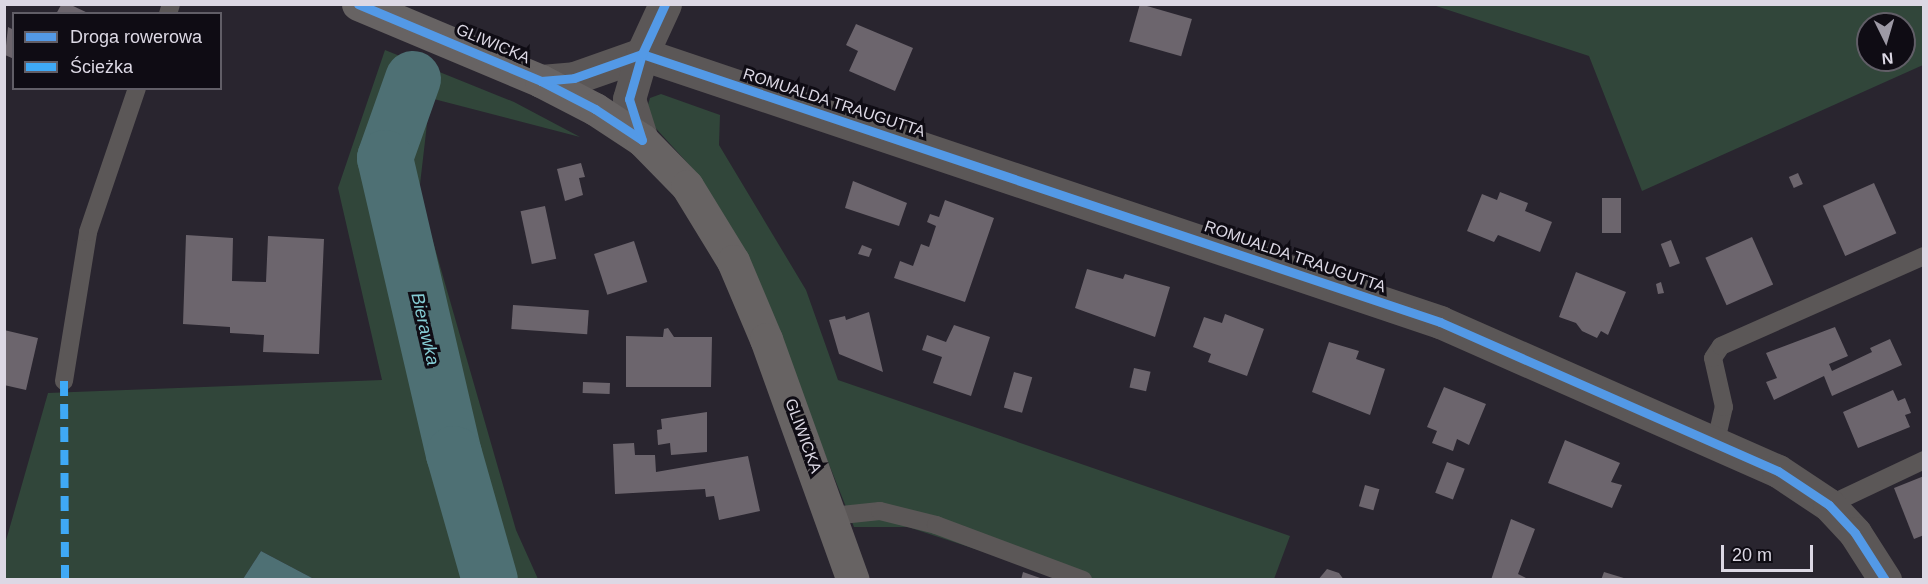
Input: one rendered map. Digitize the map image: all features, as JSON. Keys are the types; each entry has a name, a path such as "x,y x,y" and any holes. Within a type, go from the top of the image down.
{"main road":[{"name":"GLIWICKA","path":"358,4 541,81 595,109 642,140 687,186 733,261 832,516 853,579"}],"street":[{"path":"642,140 629,99 642,54 665,4"},
{"path":"541,81 574,78 642,54"},
{"name":"ROMUALDA TRAUGUTTA","path":"642,54 1440,322 1716,441 1778,471 1829,505 1855,533 1885,579"}],"lane":[{"path":"64,381 88,232 136,90"},
{"path":"1716,441 1724,407 1713,358 1721,346 1923,256"},
{"path":"1829,505 1923,460"},
{"path":"832,516 880,511 936,525 1083,579"}],"shaded area":[{"path":"1433,5 1923,5 1923,65 1916,68 1916,12 1856,12 1856,72 1907,72 1642,191 1589,56"},
{"path":"385,50 514,102 580,137 430,98 419,193 516,530 538,579 314,579 261,551 243,579 5,580 5,544 48,393 382,380 338,188"},
{"path":"661,94 720,115 719,145 806,290 838,380 1290,536 1274,579 1067,579 908,527 854,527 765,304 693,169 651,123 647,108 650,98"},
{"path":"261,551 314,579 243,579"}],"building":[{"path":"1140,4 1192,19 1181,56 1129,41"},
{"path":"61,5 71,5 86,12 57,12"},
{"path":"856,24 913,48 895,91 849,71 858,51 846,45"},
{"path":"8,27 12,29 12,58 5,55"},
{"path":"581,163 585,177 579,178 583,195 565,201 557,169"},
{"path":"1798,173 1803,184 1794,188 1789,177"},
{"path":"853,181 907,203 899,226 845,208"},
{"path":"1874,183 1896,233 1845,256 1823,206"},
{"path":"1500,192 1528,203 1525,211 1552,222 1540,252 1498,235 1494,242 1467,231 1482,194 1497,200"},
{"path":"1602,198 1621,198 1621,233 1602,233"},
{"path":"945,200 994,218 965,302 894,278 900,261 913,266 921,244 929,247 936,226 927,222 930,214 939,217"},
{"path":"545,206 556,259 532,264 521,211"},
{"path":"186,235 233,238 232,281 266,282 268,236 324,239 319,354 263,352 264,335 230,333 230,327 183,324"},
{"path":"1752,237 1773,285 1727,305 1705,258"},
{"path":"1671,240 1680,263 1670,267 1661,244"},
{"path":"634,241 647,282 607,295 594,254"},
{"path":"862,245 872,249 869,257 858,254"},
{"path":"1087,269 1123,279 1125,274 1170,287 1155,337 1075,308"},
{"path":"1576,272 1626,292 1608,335 1601,331 1597,338 1582,331 1576,323 1559,317"},
{"path":"1661,282 1664,293 1658,294 1656,284"},
{"path":"513,305 589,310 587,334 511,329"},
{"path":"869,312 883,372 839,354 829,320 845,316 846,320"},
{"path":"1225,314 1264,329 1247,376 1208,362 1211,354 1193,347 1204,317 1222,323"},
{"path":"954,325 990,337 971,396 933,383 942,357 922,350 927,335 946,342"},
{"path":"1835,327 1848,356 1829,364 1832,371 1872,352 1870,348 1890,339 1902,365 1832,396 1824,376 1774,400 1766,382 1777,378 1766,353"},
{"path":"668,328 674,337 712,337 711,387 626,387 626,336 663,337 664,329"},
{"path":"4,330 38,338 26,390 4,385"},
{"path":"1329,342 1359,351 1356,359 1385,369 1370,415 1312,392"},
{"path":"1134,368 1151,372 1146,391 1130,387"},
{"path":"1014,372 1032,377 1022,413 1004,408"},
{"path":"583,382 610,383 610,394 583,393"},
{"path":"1444,387 1486,404 1469,445 1457,439 1453,451 1432,443 1437,431 1427,427"},
{"path":"1893,390 1898,401 1905,398 1911,413 1905,415 1910,427 1858,448 1843,412"},
{"path":"707,412 707,452 671,455 670,443 658,445 657,430 662,429 661,419"},
{"path":"1565,440 1620,463 1611,482 1622,485 1612,508 1548,483"},
{"path":"634,443 635,455 655,455 656,472 748,456 760,511 719,520 714,496 706,497 705,489 615,494 613,444"},
{"path":"1447,462 1465,469 1453,500 1435,493"},
{"path":"1924,476 1924,535 1914,539 1894,488"},
{"path":"1365,485 1379,489 1373,510 1359,506"},
{"path":"1511,519 1535,529 1518,574 1530,580 1491,580"},
{"path":"1327,569 1339,573 1344,580 1318,580"},
{"path":"1023,572 1043,579 1043,580 1021,580"},
{"path":"1604,572 1627,579 1601,580"}],"waterway":[{"name":"Bierawka","path":"413,79 385,158 454,454 490,580"}],"marked path":[{"path":"64,381 65,580"}],"cycle path":[{"path":"358,4 541,81 595,109 642,140"},
{"path":"642,140 629,99 642,54 665,4"},
{"path":"642,54 1440,322 1778,471 1829,505 1855,533 1885,580"},
{"path":"541,81 574,78 642,54"}]}
